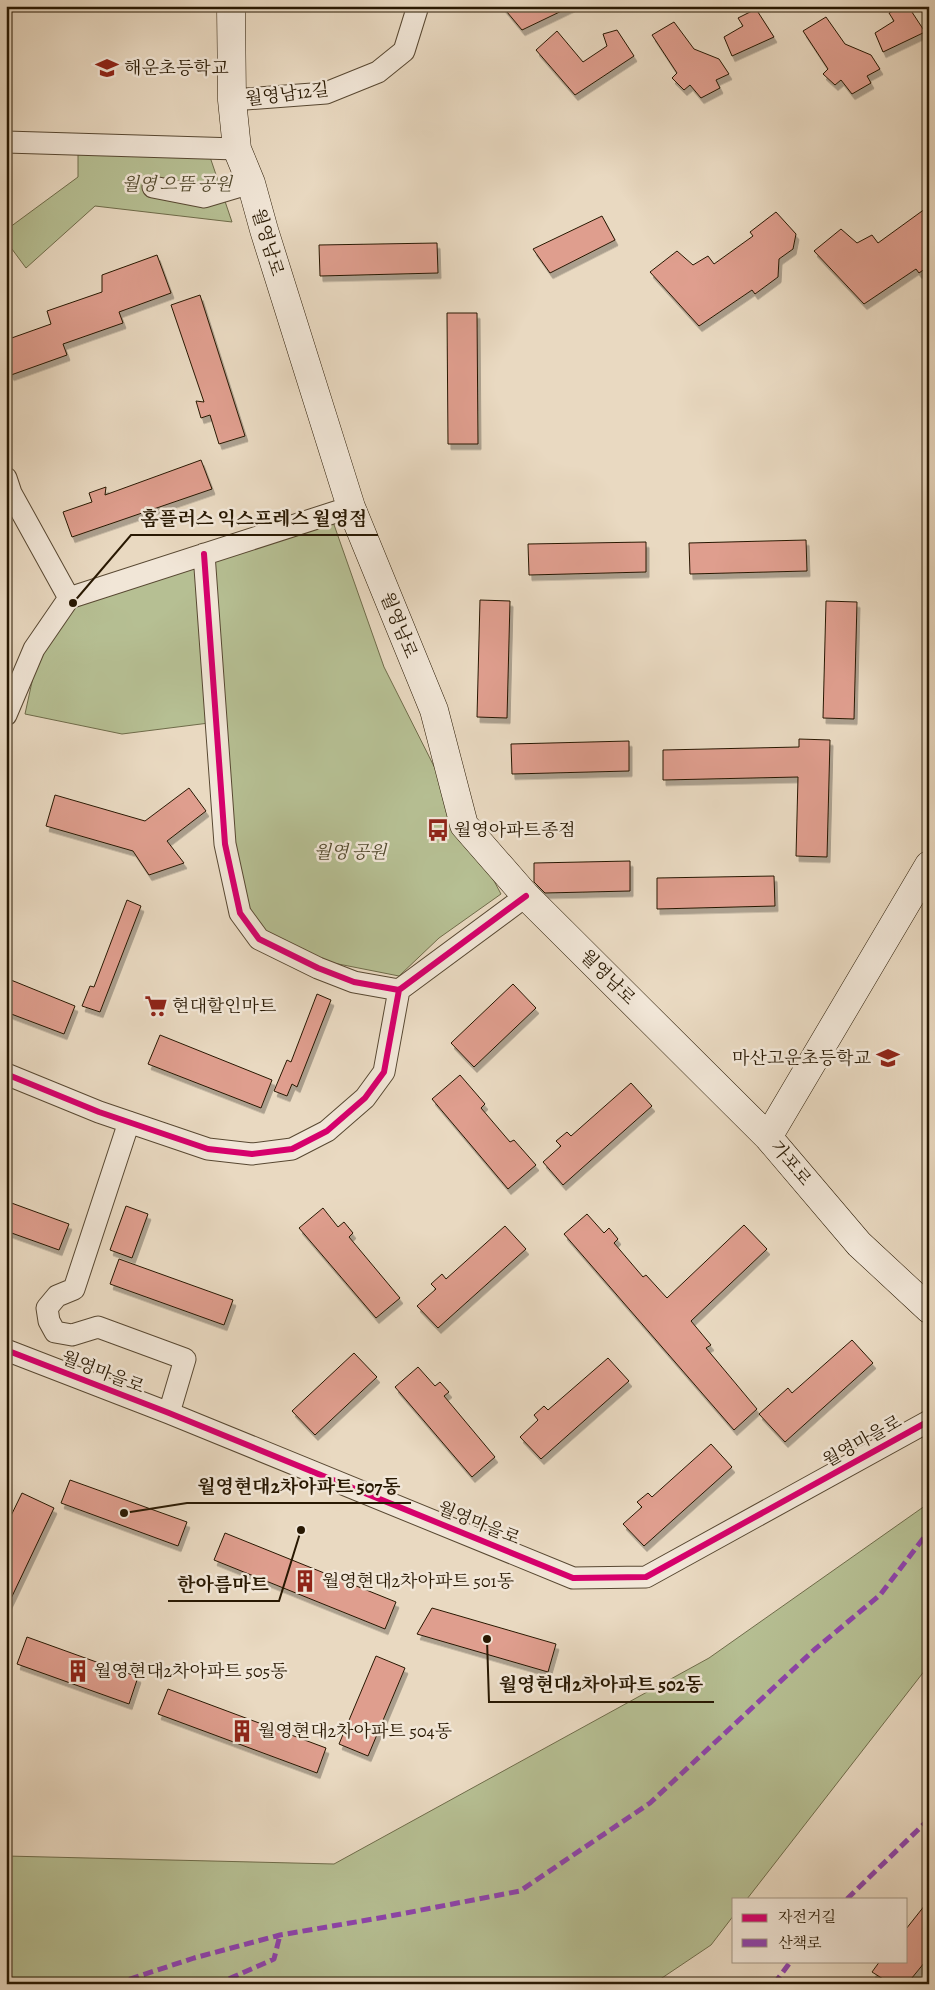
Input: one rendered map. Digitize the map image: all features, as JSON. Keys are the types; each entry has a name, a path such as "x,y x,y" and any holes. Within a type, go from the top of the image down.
{"main road":[{"name":"월영남로","path":"231,6 232,100 237,149 251,183 351,507 434,710 464,825 526,896 768,1137"},
{"name":"가포로","path":"929,865 768,1137 859,1244 929,1308"}],"street":[{"name":"월영남12길","path":"232,100 326,93 378,72 404,51 418,6"},
{"path":"6,142 237,149"},
{"path":"153,187 204,197 251,183"},
{"path":"6,478 11,493 70,598"},
{"path":"6,716 34,649 70,598 351,507"},
{"path":"204,554 225,844 240,914 258,939 318,968 354,982 399,990"},
{"path":"6,1074 129,1122 208,1149 252,1154 292,1149 328,1131 365,1098 384,1072 399,990 526,896"},
{"path":"129,1122 74,1289 58,1296 47,1308 49,1321 55,1332 72,1334 98,1327 185,1359 169,1413"},
{"name":"월영마을로","path":"6,1350 169,1413 573,1578 646,1577 929,1421"}],"green space":[{"name":"월영 으뜸 공원","path":"78,146 209,154 232,222 95,206 26,268 6,241 6,230 78,177"},
{"name":"월영 공원","path":"332,519 384,667 501,894 439,938 399,976 313,959 264,935 242,894 216,728 212,561"},
{"path":"198,561 209,723 122,734 25,714 38,654 80,602"},
{"path":"929,1503 929,1665 748,1898 732,1898 732,1918 711,1945 653,1984 6,1984 6,1856 334,1864 709,1658"}],"building":[{"path":"502,6 572,6 522,30"},
{"path":"903,6 908,6 925,32 883,52 875,33 894,21 889,13"},
{"path":"756,9 774,37 732,56 724,37 743,26 738,18"},
{"path":"826,17 845,44 871,55 880,69 867,76 871,83 852,94 841,80 835,85 823,74 828,69 803,31"},
{"path":"674,22 694,49 719,59 729,74 716,80 720,88 701,98 690,85 684,90 672,78 677,73 652,35"},
{"path":"617,30 634,56 575,95 536,50 557,31 583,62 607,46 603,34"},
{"path":"929,206 929,266 919,273 916,269 864,304 814,251 841,229 857,243 872,235 878,243"},
{"path":"776,212 796,234 793,249 779,259 778,277 755,294 752,290 699,326 650,272 677,251 693,265 708,256 714,264 753,236 750,232"},
{"path":"602,216 615,240 550,273 533,249"},
{"path":"437,243 438,273 320,276 319,245"},
{"path":"157,255 171,293 119,312 123,323 63,344 67,355 11,375 6,360 6,340 51,324 47,311 102,292 102,275"},
{"path":"200,295 245,436 219,444 210,415 201,418 196,401 204,402 171,305"},
{"path":"447,313 477,313 478,444 448,444"},
{"path":"201,460 212,489 72,537 63,512 92,502 89,493 106,487 105,495"},
{"path":"806,540 807,571 690,574 689,543"},
{"path":"646,542 646,572 529,575 528,544"},
{"path":"480,600 510,601 507,718 477,717"},
{"path":"826,601 857,602 854,719 823,718"},
{"path":"799,739 830,740 827,857 796,856 798,777 663,780 663,750 799,747"},
{"path":"629,741 629,771 512,774 511,744"},
{"path":"189,788 206,811 167,841 184,863 149,875 133,851 46,826 55,795 145,821"},
{"path":"630,861 630,891 545,893 534,882 534,863"},
{"path":"774,876 775,906 657,909 657,878"},
{"path":"127,900 141,906 100,1012 82,1006 90,986 94,987"},
{"path":"6,978 75,1006 64,1034 6,1012"},
{"path":"513,984 536,1008 474,1067 451,1043"},
{"path":"317,994 331,1000 297,1087 292,1084 287,1096 274,1091 287,1060 291,1062"},
{"path":"160,1035 272,1080 261,1108 148,1064"},
{"path":"460,1075 485,1104 481,1108 510,1142 514,1140 536,1165 508,1189 432,1099"},
{"path":"631,1083 652,1106 563,1185 543,1162 561,1146 556,1141 567,1132 571,1136"},
{"path":"6,1201 69,1224 59,1250 6,1231"},
{"path":"126,1206 148,1214 132,1258 110,1250"},
{"path":"323,1208 338,1227 344,1222 353,1233 349,1237 400,1298 376,1318 299,1228"},
{"path":"587,1214 604,1233 609,1228 618,1239 614,1243 643,1277 646,1275 667,1298 744,1225 767,1249 691,1321 711,1345 706,1348 757,1409 734,1430 564,1234"},
{"path":"505,1226 526,1249 438,1328 417,1306 436,1289 431,1284 442,1274 446,1279"},
{"path":"119,1259 233,1300 224,1325 110,1284"},
{"path":"852,1340 873,1363 785,1442 759,1414 788,1388 792,1393"},
{"path":"354,1353 377,1377 315,1435 292,1411"},
{"path":"608,1358 629,1381 541,1459 520,1437 538,1420 534,1415 544,1406 548,1410"},
{"path":"418,1367 435,1386 440,1382 449,1392 444,1396 495,1457 472,1477 395,1387"},
{"path":"711,1444 732,1467 644,1546 623,1524 642,1507 637,1502 648,1493 652,1497"},
{"path":"70,1480 187,1522 178,1546 61,1503"},
{"path":"22,1493 54,1508 6,1609 6,1526"},
{"name":"월영현대2차아파트 501동","path":"225,1533 396,1602 385,1629 214,1560"},
{"path":"432,1608 556,1644 548,1672 417,1634"},
{"name":"월영현대2차아파트 505동","path":"27,1637 138,1677 129,1704 17,1664"},
{"path":"376,1656 405,1668 368,1756 339,1744"},
{"name":"월영현대2차아파트 504동","path":"168,1689 326,1748 317,1773 158,1714"},
{"path":"929,1900 929,1957 907,1984 891,1984 872,1972 879,1962 908,1962 908,1926"}],"marked path":[{"path":"929,1487 926,1490 929,1528"},
{"path":"115,1984 194,1958 280,1935 520,1891 650,1803 814,1650 880,1595 929,1531"},
{"path":"848,1898 929,1819"},
{"path":"233,1984 224,1981 274,1959 280,1935"},
{"path":"774,1984 790,1962"}],"cycle path":[{"path":"204,554 225,844 240,913 259,939 318,968 354,982 399,990"},
{"path":"6,1074 99,1112 208,1149 252,1154 292,1149 327,1131 365,1098 384,1072 399,990 526,896"},
{"path":"6,1350 169,1413 573,1578 646,1577 929,1421"}],"place":[{"name":"해운초등학교","path":"107,68"},
{"name":"홈플러스 익스프레스 월영점","path":"73,603"},
{"name":"월영아파트종점","path":"438,830"},
{"name":"현대할인마트","path":"156,1006"},
{"name":"마산고운초등학교","path":"888,1058"},
{"name":"월영현대2차아파트 507동","path":"124,1513"},
{"name":"한아름마트","path":"301,1530"},
{"name":"월영현대2차아파트 501동","path":"305,1581"},
{"name":"월영현대2차아파트 502동","path":"487,1639"},
{"name":"월영현대2차아파트 505동","path":"78,1671"},
{"name":"월영현대2차아파트 504동","path":"242,1731"}]}
